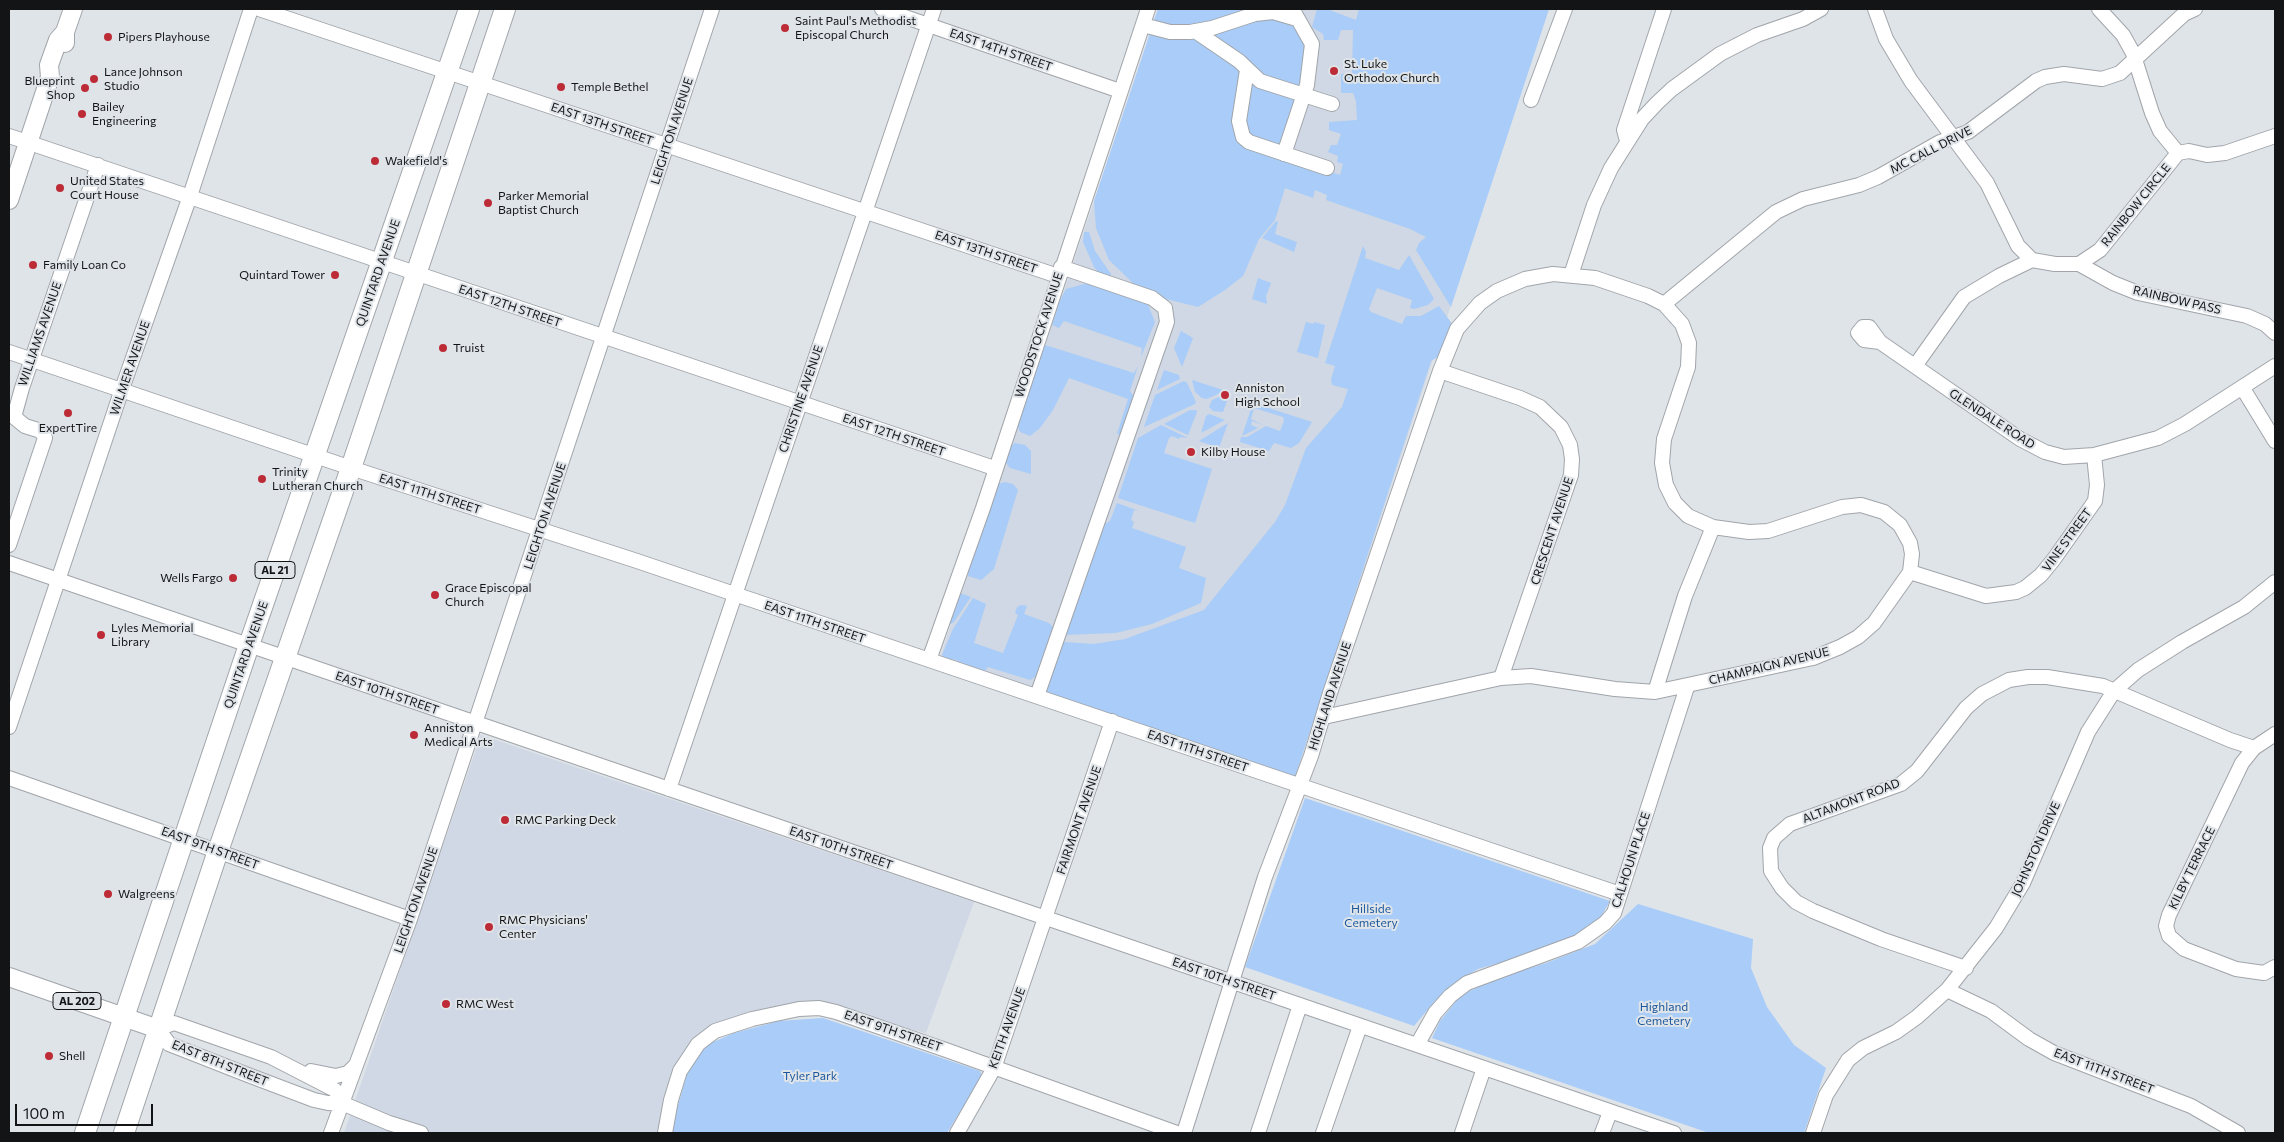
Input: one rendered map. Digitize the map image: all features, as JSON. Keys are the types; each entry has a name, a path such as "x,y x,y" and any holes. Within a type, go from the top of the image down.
{"highway":[{"name":"QUINTARD AVENUE","path":"85,1133 126,1018 249,645 469,9"},
{"name":"AL 21","path":"124,1133 218,851 351,468 505,9"}],"main road":[{"path":"9,200 50,77 49,65 58,40 65,32 73,9"},
{"name":"AL 202","path":"9,977 158,1029"}],"street":[{"name":"WILMER AVENUE","path":"9,727 122,389 190,196 251,9"},
{"name":"EAST 13TH STREET","path":"259,9 865,212 1060,272 1152,298 1165,308 1166,322 1037,696"},
{"name":"LEIGHTON AVENUE","path":"332,1133 410,919 477,723 712,9"},
{"name":"EAST 14TH STREET","path":"882,9 1120,91"},
{"name":"CHRISTINE AVENUE","path":"669,789 934,9"},
{"name":"WOODSTOCK AVENUE","path":"929,660 983,508 994,468 1112,122 1120,91 1148,9"},
{"path":"1531,100 1565,9"},
{"path":"1627,141 1624,130 1664,9"},
{"path":"1821,9 1803,19 1757,35 1703,64 1657,103 1627,141 1610,168 1594,205 1571,274 1595,278 1648,296 1664,304 1682,324 1686,332 1690,354 1688,367 1664,439 1663,476 1675,503 1688,516 1713,527 1749,532 1768,531 1842,507 1861,505 1874,507 1884,512 1906,533 1912,554 1910,572"},
{"path":"1874,9 1886,39 1911,81 1987,183 2018,246 2032,260 2055,264 2080,264"},
{"path":"2099,9 2122,35 2136,59 2152,113 2160,131 2178,153 2189,151 2208,155 2226,153 2275,136"},
{"name":"MC CALL DRIVE","path":"1664,304 1776,212 1803,199 1878,177 1940,142 1968,132 2036,81 2045,77 2064,74 2102,79 2120,73 2184,14 2195,9"},
{"path":"1143,25 1170,32 1195,31 1212,28 1255,14 1273,12 1295,14 1308,33 1312,44 1304,96 1284,154"},
{"path":"1195,31 1239,61 1260,81 1332,104"},
{"path":"1247,70 1239,121 1243,137 1249,142 1327,168"},
{"name":"EAST 12TH STREET","path":"9,136 603,338 994,468"},
{"name":"RAINBOW CIRCLE","path":"2080,264 2100,250 2178,153"},
{"name":"WILLIAMS AVENUE","path":"9,545 45,438 41,431 25,426 14,417 98,165"},
{"path":"1915,366 1964,297 1999,276 2032,260"},
{"name":"RAINBOW PASS","path":"2080,264 2113,283 2138,293 2247,316 2265,324 2275,333"},
{"name":"HIGHLAND AVENUE","path":"1184,1133 1265,877 1324,717 1330,694 1450,341 1465,318 1480,303 1513,284 1544,275 1571,274"},
{"name":"GLENDALE ROAD","path":"1880,342 1980,414 2045,452 2064,457 2094,456 2158,438 2185,424 2275,366"},
{"name":"EAST 11TH STREET","path":"9,352 351,468 735,594 1620,894"},
{"name":"CRESCENT AVENUE","path":"1440,370 1540,407 1561,427 1570,445 1572,459 1570,475 1502,678"},
{"path":"2242,387 2275,441"},
{"name":"VINE STREET","path":"1910,572 1986,596 2016,592 2025,588 2041,575 2095,501 2094,456"},
{"path":"1655,692 1686,596 1713,527"},
{"name":"EAST 10TH STREET","path":"9,563 1674,1133"},
{"name":"CHAMPAIGN AVENUE","path":"1324,717 1502,678 1531,676 1615,689 1655,692 1687,687 1813,658 1858,637 1874,623 1910,572"},
{"name":"JOHNSTON DRIVE","path":"1813,1133 1826,1095 1848,1060 1863,1048 1896,1032 1917,1017 1946,990 1966,968 2017,897 2075,759 2088,732 2114,691 2138,670 2182,642 2244,607 2275,582"},
{"name":"ALTAMONT ROAD","path":"1966,968 1881,938 1813,911 1796,902 1782,888 1771,871 1770,848 1774,838 1790,824 1901,784 1917,771 1966,708 1982,694 2000,684 2028,677 2047,677 2086,682 2114,691 2230,740 2254,748"},
{"name":"CALHOUN PLACE","path":"1417,1045 1435,1013 1450,996 1467,983 1578,942 1605,923 1614,914 1687,687"},
{"name":"FAIRMONT AVENUE","path":"1046,918 1112,721"},
{"name":"KILBY TERRACE","path":"2275,734 2254,748 2242,763 2169,915 2166,926 2169,936 2184,949 2236,969 2264,973 2275,967"},
{"name":"EAST 9TH STREET","path":"9,778 410,919"},
{"name":"KEITH AVENUE","path":"957,1133 994,1068 1046,918"},
{"name":"EAST 11TH STREET","path":"1946,990 1991,1011 2029,1039 2054,1052 2191,1106 2232,1132"},
{"path":"1258,1133 1300,1005"},
{"name":"EAST 9TH STREET","path":"666,1133 671,1100 680,1071 698,1044 715,1031 752,1019 799,1009 819,1008 836,1012 1178,1133"},
{"name":"EAST 8TH STREET","path":"344,1104 335,1090 289,1066 174,1023 158,1029 169,1044 314,1100 344,1104 389,1123 421,1133"},
{"path":"1323,1133 1360,1026"},
{"path":"289,1066 336,1076 348,1073 356,1065"},
{"path":"1462,1133 1484,1068"},
{"path":"1602,1133 1610,1112"}],"shaded area":[{"name":"Anniston High School","path":"1159,9 1549,9 1295,777 940,657"},
{"path":"481,735 974,902 926,1033 804,1002 770,1009 750,1017 682,1057 667,1090 658,1133 344,1133"}],"green space":[{"path":"1158,9 1286,9 1187,28 1153,23"},
{"path":"1317,9 1327,9 1356,20 1359,9 1549,9 1451,307 1416,250 1419,243 1426,237 1410,229 1326,200 1327,195 1315,190 1313,198 1285,188 1275,220 1259,239 1243,276 1198,307 1162,298 1135,285 1109,260 1096,228 1094,201 1151,30 1193,35 1236,65 1242,73 1236,132 1309,165 1340,175 1343,164 1337,162 1338,156 1328,152 1331,145 1337,145 1341,134 1329,130 1329,122 1357,120 1356,101 1353,93 1341,93 1341,74 1352,73 1353,30 1341,30 1338,40 1324,40 1323,34 1312,27"},
{"path":"1272,16 1291,24 1297,29 1307,47 1300,85 1296,89 1267,81 1204,34"},
{"path":"1253,82 1296,97 1281,148 1246,133 1244,112 1248,87"},
{"path":"1276,221 1278,222 1275,234 1297,242 1294,252 1262,238"},
{"path":"1084,232 1089,232 1095,251 1111,274 1110,278 1101,276 1094,267 1083,242"},
{"path":"1363,246 1366,252 1365,258 1399,270 1409,255 1434,299 1428,305 1414,309 1410,308 1412,300 1377,288 1369,309 1371,312 1402,324 1406,316 1421,316 1439,306 1453,325 1446,336 1438,357 1431,361 1295,777 1044,692 1057,647 1064,642 1094,644 1125,639 1204,610 1275,522 1285,505 1306,448 1342,407 1348,389 1332,385 1331,379 1335,366 1325,363"},
{"path":"1258,278 1271,283 1266,296 1267,304 1252,299"},
{"path":"1084,284 1097,285 1147,302 1155,322 1141,357 1142,348 1064,321 1059,328 1052,325 1060,300 1066,289"},
{"path":"1306,322 1325,325 1318,358 1297,352"},
{"path":"1181,331 1193,338 1182,367 1174,348"},
{"path":"1045,345 1134,373 1138,366 1130,391 1134,397 1121,435 1117,434 1128,399 1069,378 1053,410 1040,428 1030,436 1020,432 1017,425"},
{"path":"1164,370 1179,375 1180,379 1157,390"},
{"path":"1192,380 1223,390 1207,399 1202,398 1195,392"},
{"path":"1184,381 1187,383 1196,402 1195,404 1144,427 1155,395"},
{"path":"1226,394 1229,396 1223,412 1213,411 1209,407 1212,400"},
{"path":"1253,403 1312,422 1299,443 1291,448 1274,443 1269,451 1240,442 1241,437 1247,437 1266,426 1280,431 1284,421 1283,417 1254,408 1251,419 1263,425 1252,421 1251,425 1258,428 1242,436"},
{"path":"1190,410 1196,410 1197,412 1188,435 1164,424"},
{"path":"1209,414 1225,420 1201,433 1206,416"},
{"path":"1228,423 1219,448 1199,441"},
{"path":"1161,425 1188,438 1180,437 1179,439 1172,436 1169,438 1164,453 1212,469 1195,523 1118,498 1138,438"},
{"path":"1015,443 1025,445 1031,451 1031,474 1010,468 1006,463 1010,447"},
{"path":"1005,482 1013,484 1018,490 994,569 981,580 968,576 967,570 998,484"},
{"path":"1117,503 1139,511 1134,510 1131,520 1134,522 1132,528 1186,547 1179,568 1206,578 1201,603 1152,624 1116,633 1063,635 1099,527 1110,521"},
{"path":"960,593 971,597 954,622 949,625"},
{"path":"973,598 986,604 974,643 1003,653 1018,615 1015,613 1017,607 1022,605 1027,606 1024,614 1049,623 1055,629 1038,675 1030,680 988,667 985,671 956,660 944,658 942,655 953,629"},
{"name":"Hillside Cemetery","path":"1305,798 1610,901 1601,917 1582,933 1534,953 1478,969 1454,983 1435,1001 1414,1026 1245,967"},
{"name":"Highland Cemetery","path":"1638,904 1753,939 1751,968 1767,1007 1794,1045 1826,1068 1804,1133 1709,1133 1432,1038 1440,1021 1461,995 1498,978 1546,963 1595,944"},
{"name":"Tyler Park","path":"823,1018 980,1071 982,1076 947,1133 670,1133 687,1074 699,1054 711,1043 734,1033 779,1021"}],"place":[{"name":"Saint Paul's Methodist Episcopal Church","path":"785,28"},
{"name":"Pipers Playhouse","path":"108,37"},
{"name":"St. Luke Orthodox Church","path":"1334,71"},
{"name":"Lance Johnson Studio","path":"94,79"},
{"name":"Temple Bethel","path":"561,87"},
{"name":"Blueprint Shop","path":"85,88"},
{"name":"Bailey Engineering","path":"82,114"},
{"name":"Wakefield's","path":"375,161"},
{"name":"United States Court House","path":"60,188"},
{"name":"Parker Memorial Baptist Church","path":"488,203"},
{"name":"Family Loan Co","path":"33,265"},
{"name":"Quintard Tower","path":"335,275"},
{"name":"Truist","path":"443,348"},
{"name":"Anniston High School","path":"1225,395"},
{"name":"ExpertTire","path":"68,413"},
{"name":"Kilby House","path":"1191,452"},
{"name":"Trinity Lutheran Church","path":"262,479"},
{"name":"Wells Fargo","path":"233,578"},
{"name":"Grace Episcopal Church","path":"435,595"},
{"name":"Lyles Memorial Library","path":"101,635"},
{"name":"Anniston Medical Arts","path":"414,735"},
{"name":"RMC Parking Deck","path":"505,820"},
{"name":"Walgreens","path":"108,894"},
{"name":"RMC Physicians' Center","path":"489,927"},
{"name":"RMC West","path":"446,1004"},
{"name":"Shell","path":"49,1056"}]}
